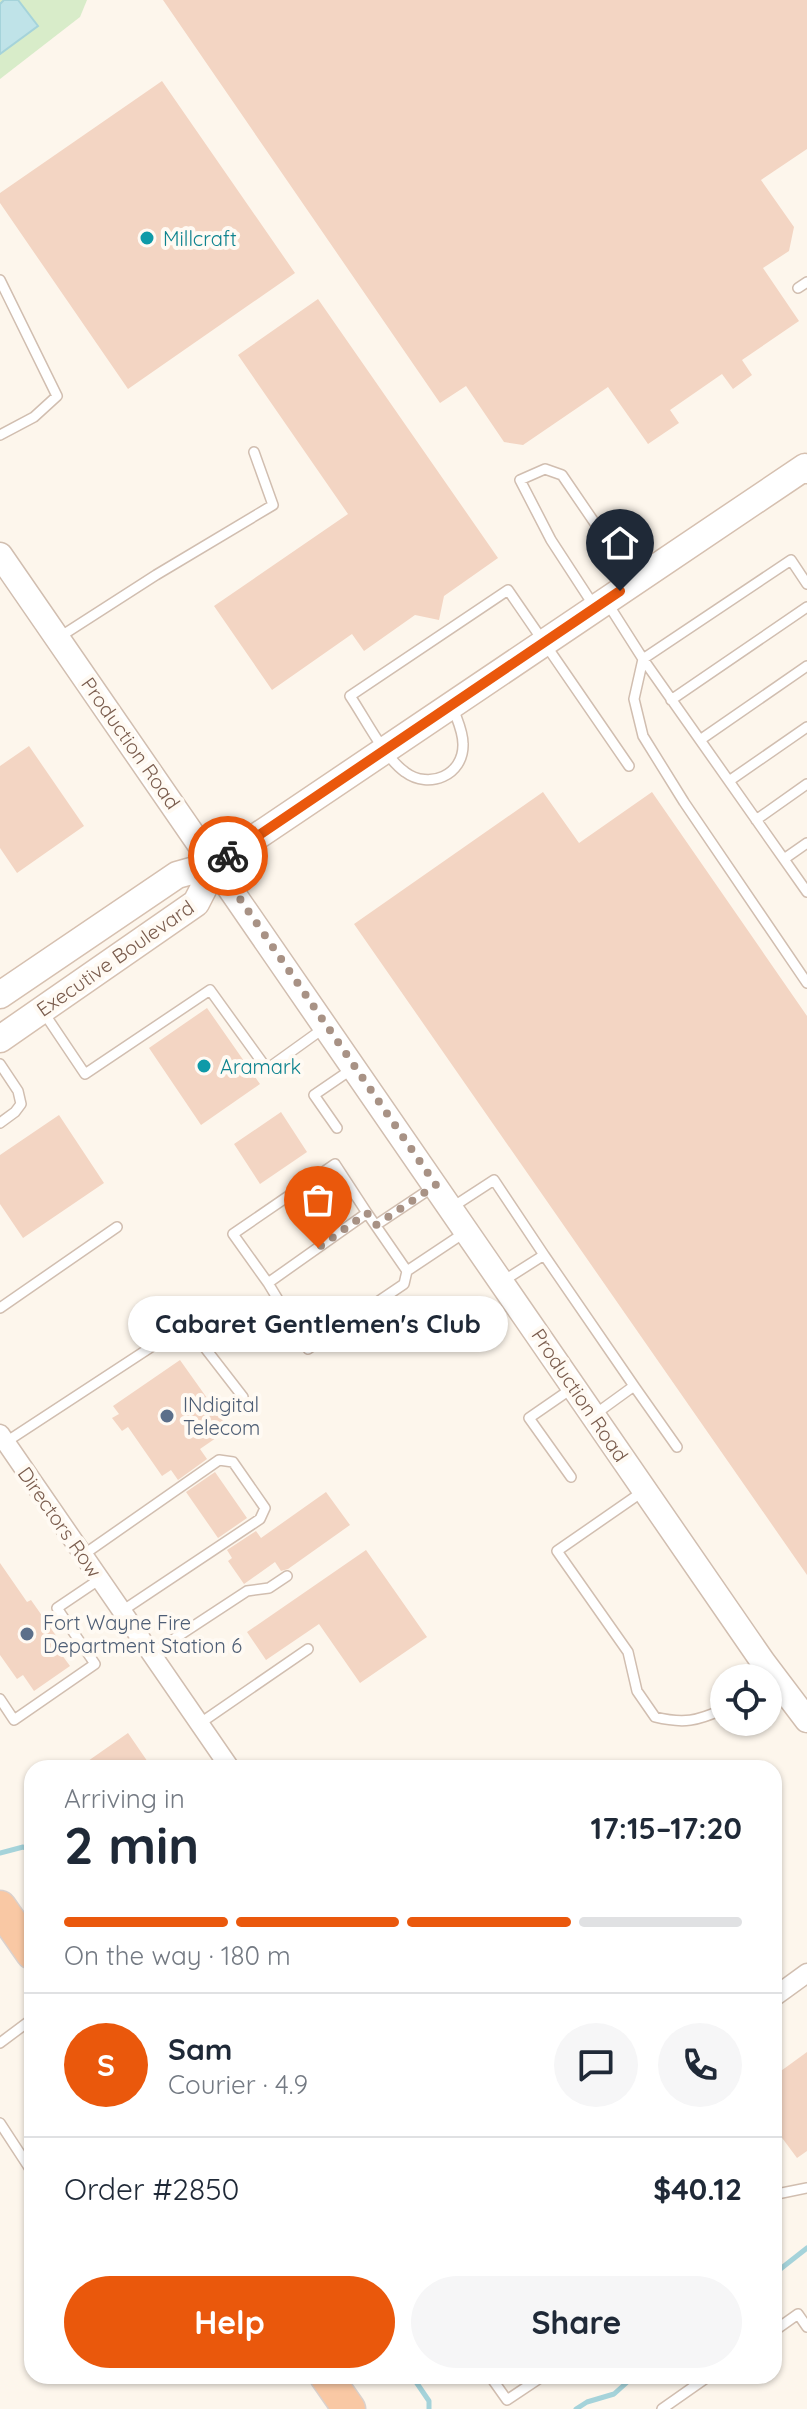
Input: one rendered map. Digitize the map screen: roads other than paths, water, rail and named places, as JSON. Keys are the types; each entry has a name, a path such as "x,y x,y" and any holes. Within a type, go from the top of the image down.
{"highway":[{"path":"0,1907 24,1942"},
{"path":"332,2384 349,2409"}],"main road":[{"name":"Executive Boulevard","path":"0,995 177,875 216,864 806,467"},
{"name":"Executive Boulevard","path":"0,1039 196,903 216,864"}],"street":[{"name":"Production Road","path":"4,568 58,638 216,864 645,1490 759,1664"},
{"name":"Directors Row","path":"3,1438 224,1760"},
{"name":"Production Road","path":"782,1694 807,1720"},
{"path":"782,1992 805,1977"}],"lane":[{"path":"0,280 57,396 34,417 0,435"},
{"path":"58,638 273,505 254,452"},
{"path":"635,581 562,475 545,469 520,480 551,540 643,659 807,892"},
{"path":"807,584 791,560 643,659 634,699 643,736 807,983"},
{"path":"451,705 461,729 463,747 459,762 449,774 433,781 422,781 404,772 350,696 508,590 629,766"},
{"path":"671,700 807,607"},
{"path":"700,740 807,666"},
{"path":"729,781 807,727"},
{"path":"756,820 807,784"},
{"path":"784,859 807,843"},
{"path":"42,1010 85,1074 210,990 267,1069 327,1026"},
{"path":"0,1064 18,1091 21,1104 0,1123"},
{"path":"337,1128 314,1095 355,1067"},
{"path":"407,1271 335,1164 233,1234 268,1283 308,1349 404,1284 407,1271 467,1231"},
{"path":"451,1208 494,1180 677,1447"},
{"path":"376,1225 436,1185"},
{"path":"268,1283 367,1213"},
{"path":"0,1308 117,1227"},
{"path":"502,1282 544,1255"},
{"path":"3,1438 184,1328 195,1335 243,1397"},
{"path":"593,1415 634,1386"},
{"path":"571,1477 529,1418 574,1387"},
{"path":"83,1555 219,1460 233,1462 265,1508 260,1519 122,1611"},
{"path":"645,1490 557,1551 628,1652 637,1691 655,1717 677,1722 700,1720 710,1715"},
{"path":"151,1654 247,1591 269,1588 287,1576"},
{"path":"0,1699 14,1720 95,1664 57,1608 100,1579"},
{"path":"199,1724 308,1649"},
{"path":"0,2043 24,2025"},
{"path":"0,2123 24,2160"},
{"path":"782,2193 807,2188"},
{"path":"782,2325 798,2314 807,2327"},
{"path":"496,2384 507,2400 531,2384"},
{"path":"662,2409 698,2384"}],"water":[{"path":"4,0 18,0 38,26 0,54 0,4"}],"waterway":[{"path":"0,1853 24,1847"},
{"path":"782,2268 807,2248"},
{"path":"417,2384 429,2401 429,2409"},
{"path":"576,2409 587,2402 614,2394 625,2384"}],"place":[{"name":"Millcraft","path":"147,238"},
{"name":"Aramark","path":"204,1066"},
{"name":"Cabaret Gentlemen's Club","path":"318,1248"},
{"name":"INdigital Telecom","path":"167,1416"},
{"name":"Fort Wayne Fire Department Station 6","path":"27,1634"}]}
